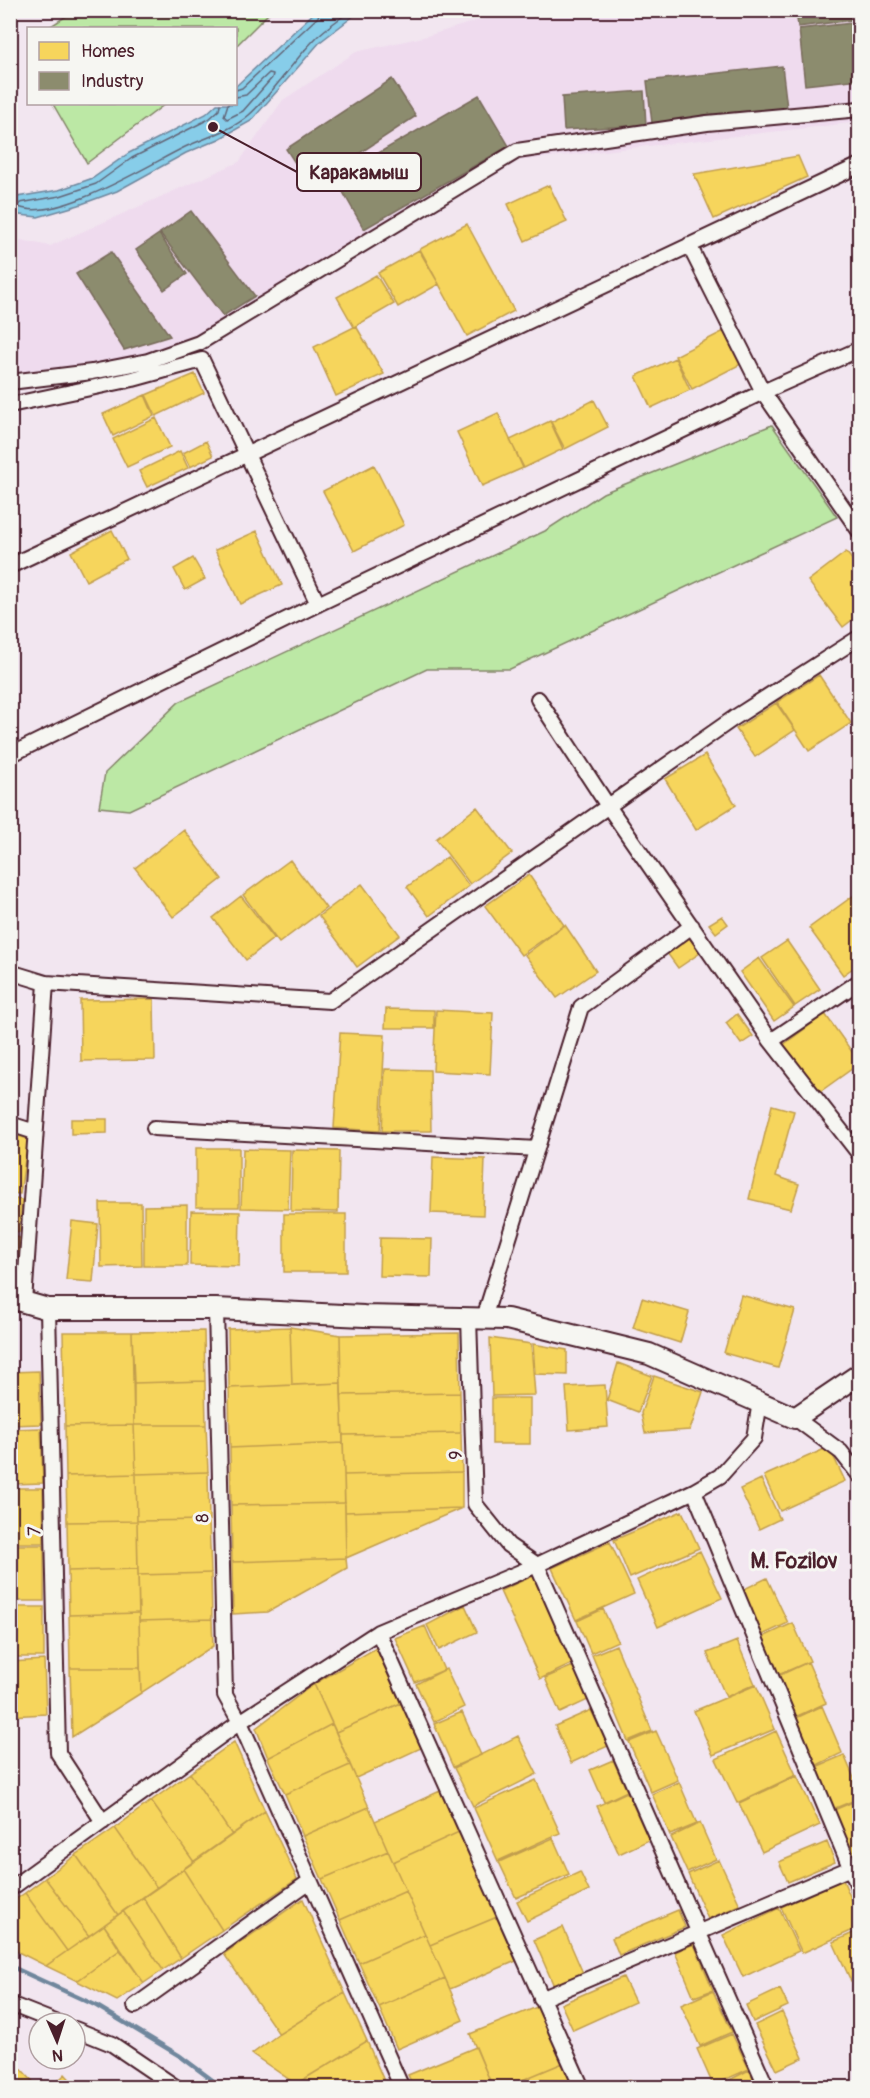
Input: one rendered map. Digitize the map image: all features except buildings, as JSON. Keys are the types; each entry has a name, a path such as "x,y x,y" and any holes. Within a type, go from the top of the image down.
{"street":[{"path":"10,382 92,372 148,361 199,343 517,151 707,123 860,110"},
{"path":"10,566 860,165"},
{"path":"689,245 763,392 860,532"},
{"path":"10,755 318,604 763,392 860,349"},
{"path":"10,405 133,379 202,360 318,604"},
{"path":"10,972 46,983 330,1001 734,718 860,637"},
{"path":"538,699 608,806 771,1041 860,1155"},
{"name":"9","path":"537,1565 508,1545 475,1504 476,1318 537,1149 581,1006 692,926"},
{"path":"771,1041 860,981"},
{"path":"46,983 35,1132 17,1300 48,1309 216,1308 364,1316 507,1319 649,1354 760,1402 795,1418 841,1452 860,1476"},
{"path":"10,1124 35,1132"},
{"path":"154,1128 537,1149"},
{"name":"8","path":"216,1308 225,1695 240,1722 402,2088"},
{"name":"7","path":"48,1309 58,1753 104,1822"},
{"path":"795,1418 860,1374"},
{"path":"10,1889 240,1722 378,1632 537,1565 694,1491 720,1476 754,1438 760,1402"},
{"path":"694,1491 854,1866 860,1891"},
{"path":"537,1565 767,2088"},
{"path":"378,1632 582,2088"},
{"path":"541,1999 854,1866"},
{"path":"135,2006 310,1881"},
{"path":"10,2004 28,2011"},
{"path":"87,2035 112,2044 177,2088"}],"shaded area":[{"path":"509,11 859,11 859,122 516,161 185,356 92,375 11,382 11,238 50,246 239,162 283,100 356,52 427,36"}],"green space":[{"path":"74,10 271,11 237,45 237,27 50,27"},
{"path":"54,105 164,105 87,163"},
{"path":"772,425 837,517 510,669 427,669 129,810 99,807 105,773 179,702 545,531 603,493"}],"water":[{"path":"317,10 360,11 320,42 251,121 117,191 38,217 11,214 11,198 59,190 93,178 129,153 206,114 216,105 237,105 237,85"}],"waterway":[{"path":"10,1966 95,2005 180,2056 223,2088"}],"place":[{"name":"Каракамыш","path":"213,127"}],"district":[{"name":"M. Fozilov","path":"794,1561"}]}
